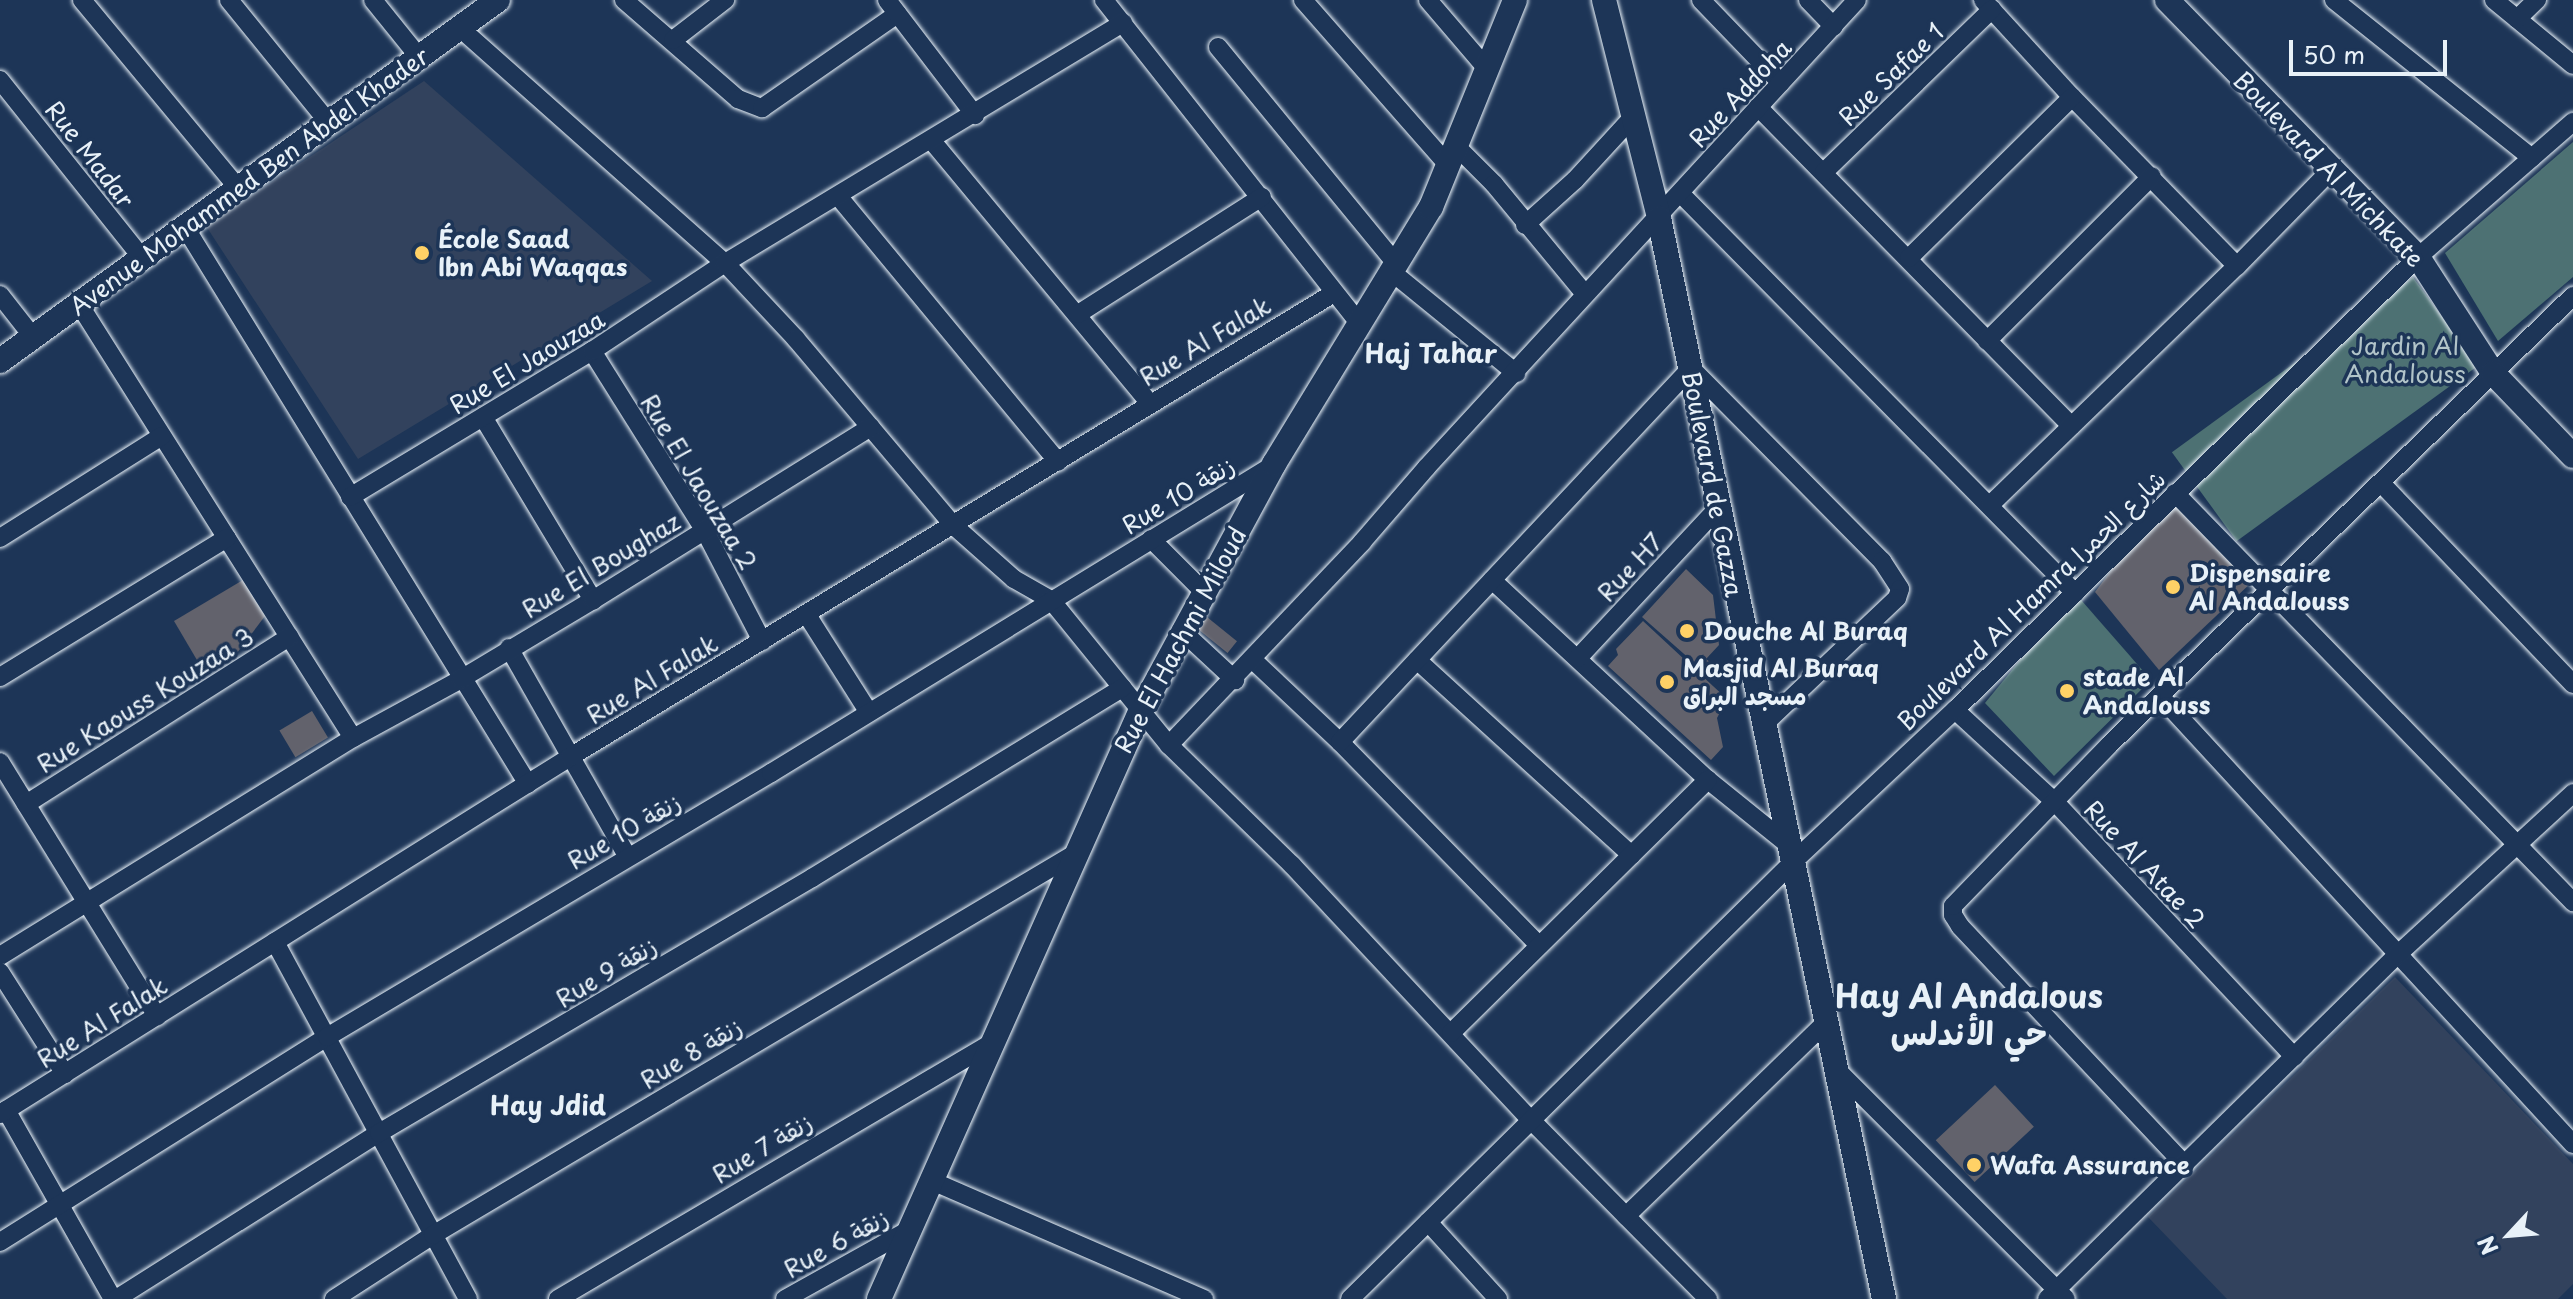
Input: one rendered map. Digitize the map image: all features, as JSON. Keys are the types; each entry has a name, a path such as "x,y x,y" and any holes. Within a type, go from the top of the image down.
{"street":[{"path":"82,0 238,188"},
{"path":"229,0 329,123"},
{"path":"373,0 419,57"},
{"name":"Avenue Mohammed Ben Abdel Khader","path":"0,361 498,0"},
{"path":"624,0 738,99 762,108 892,7 975,115"},
{"path":"673,40 725,0"},
{"path":"1104,0 1361,325"},
{"path":"1303,0 1453,156 1494,184 1585,294"},
{"path":"1428,0 1488,70"},
{"name":"Rue El Hachmi Miloud","path":"886,1297 930,1180 1140,712 1181,630 1274,464 1431,207 1515,0"},
{"name":"Boulevard de Gazza","path":"1604,0 1659,218 1884,1299"},
{"path":"1701,0 1781,83"},
{"path":"1808,0 1834,27"},
{"name":"Rue Addoha","path":"1169,745 1235,680 1857,0"},
{"name":"Boulevard Al Michkate","path":"2167,0 2418,257 2493,373 2573,456"},
{"path":"2334,0 2532,158"},
{"path":"2494,0 2573,65"},
{"path":"2517,19 2537,0"},
{"path":"1987,5 2237,266"},
{"name":"Rue Safae 1","path":"1824,172 1987,5"},
{"name":"Rue El Jaouzaa","path":"350,497 592,351 725,263 932,141 1123,23"},
{"path":"460,28 725,263 871,427 953,525 1014,579 1051,600 1169,745 1292,865 1531,1120 1708,1299"},
{"path":"1218,47 1395,269 1516,373"},
{"name":"Rue Madar","path":"0,80 7,102 142,258"},
{"path":"1909,258 2072,97"},
{"path":"1758,107 2071,426"},
{"path":"1525,225 1575,180 1632,118"},
{"name":"Boulevard Al Hamra شارع الحمرا","path":"1350,1299 1792,854 1955,710 2418,257 2573,122"},
{"path":"932,141 1149,402"},
{"path":"1990,505 2237,266 2331,170"},
{"path":"1987,341 2152,176"},
{"path":"1681,194 2075,593"},
{"path":"838,196 1058,462"},
{"path":"1078,314 1262,197"},
{"path":"185,227 528,784"},
{"name":"Rue Al Falak","path":"3,1112 570,757 1058,462 1149,402 1334,293"},
{"path":"0,295 33,337"},
{"path":"2185,1165 1960,926 1953,915 1953,906 2054,801 2573,296"},
{"path":"79,304 353,738"},
{"name":"Rue El Jaouzaa 2","path":"592,351 705,531 762,641"},
{"path":"1340,742 1691,368 1882,561 1900,589 1897,598 1764,724"},
{"path":"483,417 593,600"},
{"name":"Rue El Boughaz","path":"0,956 353,738 461,679 593,600 871,427"},
{"path":"0,538 162,436"},
{"name":"Rue 10 زنقة","path":"0,1242 327,1037 771,773 1274,464"},
{"path":"2381,483 2573,684"},
{"path":"2175,493 2573,902"},
{"name":"Rue H7","path":"1578,658 1718,508"},
{"path":"0,677 227,538"},
{"path":"1151,539 1203,591"},
{"path":"1492,580 1792,854"},
{"path":"807,615 868,711"},
{"path":"1181,630 1235,680"},
{"name":"Rue Kaouss Kouzaa 3","path":"26,804 289,637"},
{"path":"509,648 627,856"},
{"path":"1253,660 1340,742 1538,944"},
{"path":"1417,660 1631,855"},
{"name":"Rue 9 زنقة","path":"114,1299 379,1133 812,878 1122,688"},
{"path":"2161,697 2274,816 2396,956 2573,1144"},
{"name":"Rue Al Atae 2","path":"1955,710 2054,801 2294,1057"},
{"path":"0,762 157,1016"},
{"path":"1451,1033 1708,780"},
{"path":"1835,1068 2057,1296 2396,956 2573,793"},
{"name":"Rue 8 زنقة","path":"334,1299 433,1235 1076,853"},
{"path":"275,942 468,1299"},
{"path":"0,972 65,1074"},
{"path":"0,1009 16,999"},
{"path":"1626,1216 1825,1023"},
{"name":"Rue 7 زنقة","path":"558,1299 993,1042"},
{"path":"3,1112 114,1299"},
{"path":"930,1180 1204,1299"},
{"path":"1428,1222 1498,1299"},
{"name":"Rue 6 زنقة","path":"785,1299 909,1230"}],"shaded area":[{"name":"École Saad Ibn Abi Waqqas","path":"424,81 652,281 358,459 206,226"},
{"path":"2395,977 2573,1164 2573,1284 2558,1299 2227,1299 2148,1217"}],"green space":[{"name":"Jardin Al Andalouss","path":"2573,142 2573,277 2498,341 2445,253"},
{"name":"Jardin Al Andalouss","path":"2413,277 2478,366 2237,541 2172,452"},
{"name":"stade Al Andalouss","path":"2075,593 2151,680 2054,776 1985,703"}],"building":[{"name":"Dispensaire Al Andalouss","path":"2175,501 2253,581 2159,670 2095,592 2124,553"},
{"name":"Douche Al Buraq","path":"1686,569 1713,595 1719,645 1706,659 1715,666 1708,675 1642,617"},
{"path":"243,580 265,616 237,653 204,672 174,621"},
{"path":"1202,613 1237,641 1228,653 1193,625"},
{"name":"Masjid Al Buraq مسجد البراق","path":"1643,621 1727,699 1717,718 1723,747 1711,760 1608,666 1618,655 1616,649"},
{"path":"312,711 328,738 295,757 279,731"},
{"path":"1995,1085 2034,1127 1975,1182 1936,1140"}],"place":[{"name":"École Saad Ibn Abi Waqqas","path":"422,253"},
{"name":"Dispensaire Al Andalouss","path":"2173,587"},
{"name":"Douche Al Buraq","path":"1687,631"},
{"name":"Masjid Al Buraq مسجد البراق","path":"1667,682"},
{"name":"stade Al Andalouss","path":"2067,691"},
{"name":"Wafa Assurance","path":"1974,1165"}],"district":[{"name":"Haj Tahar","path":"1431,353"},
{"name":"Hay Al Andalous حي الأندلس","path":"1969,1014"},
{"name":"Hay Jdid","path":"548,1105"}]}
